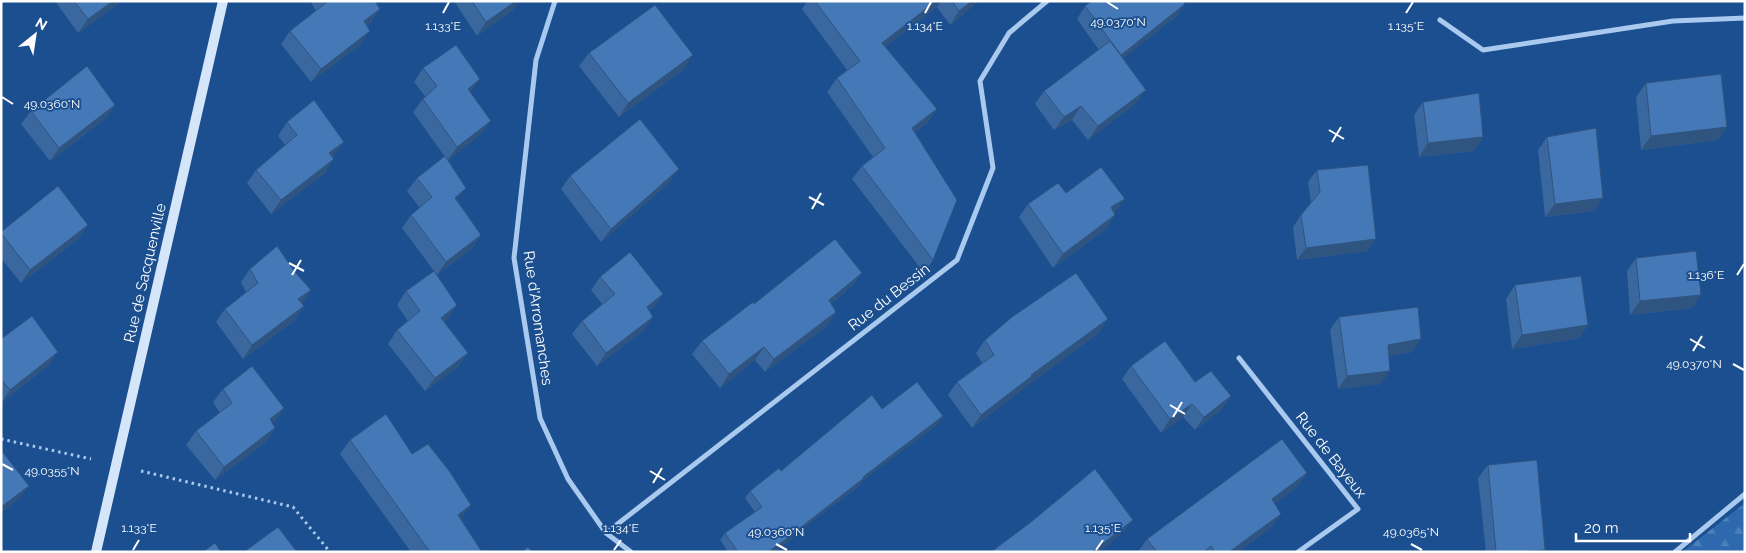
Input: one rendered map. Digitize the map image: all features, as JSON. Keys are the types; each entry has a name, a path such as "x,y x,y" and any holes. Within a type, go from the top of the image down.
{"street":[{"name":"Rue de Sacquenville","path":"96,552 223,1"},
{"name":"Rue d'Arromanches","path":"554,1 536,60 514,258 540,418 568,479 606,533 631,552"},
{"name":"Rue du Bessin","path":"606,533 957,260 993,168 980,81 1009,32 1047,1"},
{"path":"1440,20 1483,50 1673,21 1745,18"},
{"name":"Rue de Bayeux","path":"1238,358 1358,509 1298,552"},
{"path":"1675,552 1745,494"}],"path":[{"path":"1,439 293,506 330,552"}],"green space":[{"path":"1745,503 1745,552 1682,552"}],"building":[{"path":"74,1 113,1 88,19"},
{"path":"327,1 375,1 380,9 364,21 370,31 321,69 290,31"},
{"path":"472,1 516,1 486,22"},
{"path":"815,1 936,1 882,43 937,109 912,128 957,200 933,260 862,166 885,148 837,78 860,61"},
{"path":"952,1 972,1 959,11"},
{"path":"1092,1 1183,1 1185,4 1121,55 1085,6"},
{"path":"655,5 693,55 628,103 589,53"},
{"path":"1110,41 1146,90 1098,126 1081,106 1064,117 1044,91"},
{"path":"456,45 480,79 468,89 491,121 457,147 423,99 437,86 423,68"},
{"path":"87,66 115,105 59,148 31,111"},
{"path":"1721,74 1727,127 1651,136 1646,83"},
{"path":"1479,93 1483,137 1428,143 1423,102"},
{"path":"314,100 344,142 329,153 334,159 281,200 256,170 297,135 287,122"},
{"path":"640,119 679,169 611,229 570,176"},
{"path":"1596,128 1603,198 1555,204 1547,137"},
{"path":"445,156 466,188 455,198 481,235 446,262 411,215 432,197 417,178"},
{"path":"1368,165 1376,239 1306,248 1301,215 1320,192 1317,170"},
{"path":"1101,167 1125,199 1111,207 1115,215 1063,254 1028,204 1058,183 1066,193"},
{"path":"58,186 88,225 30,270 1,232"},
{"path":"835,239 862,273 829,300 836,312 774,359 764,347 729,374 702,341 753,302 754,304"},
{"path":"277,246 294,271 311,290 298,299 304,306 252,345 225,309 258,283 250,269"},
{"path":"1696,251 1701,295 1640,301 1636,258"},
{"path":"630,252 663,294 647,307 653,317 606,353 582,321 615,294 600,277"},
{"path":"434,271 457,305 441,318 468,353 435,378 397,330 420,311 406,291"},
{"path":"1076,273 1108,319 1031,375 981,415 957,382 994,355 985,340 1012,317"},
{"path":"1581,276 1588,325 1522,335 1515,285"},
{"path":"1418,307 1421,339 1388,345 1390,371 1347,376 1339,317"},
{"path":"32,316 58,352 10,390 1,379 1,339"},
{"path":"1165,341 1195,382 1211,371 1231,396 1204,417 1192,404 1170,419 1131,366"},
{"path":"252,366 284,408 270,419 275,428 224,467 196,431 232,403 223,389"},
{"path":"917,382 943,416 768,552 738,552 725,533 762,507 750,491 779,468 781,471 872,395 882,409"},
{"path":"386,414 412,454 428,444 450,472 471,505 458,515 482,552 430,552 350,440"},
{"path":"1282,439 1307,473 1272,499 1281,514 1229,552 1215,552 1211,546 1204,552 1157,552 1147,539"},
{"path":"1,450 29,486 1,507"},
{"path":"1537,460 1545,550 1496,552 1488,465"},
{"path":"1095,469 1133,520 1092,552 991,552 1031,522"},
{"path":"278,527 297,552 244,552"},
{"path":"215,543 221,552 203,552"},
{"path":"528,547 532,552 522,552"}]}
